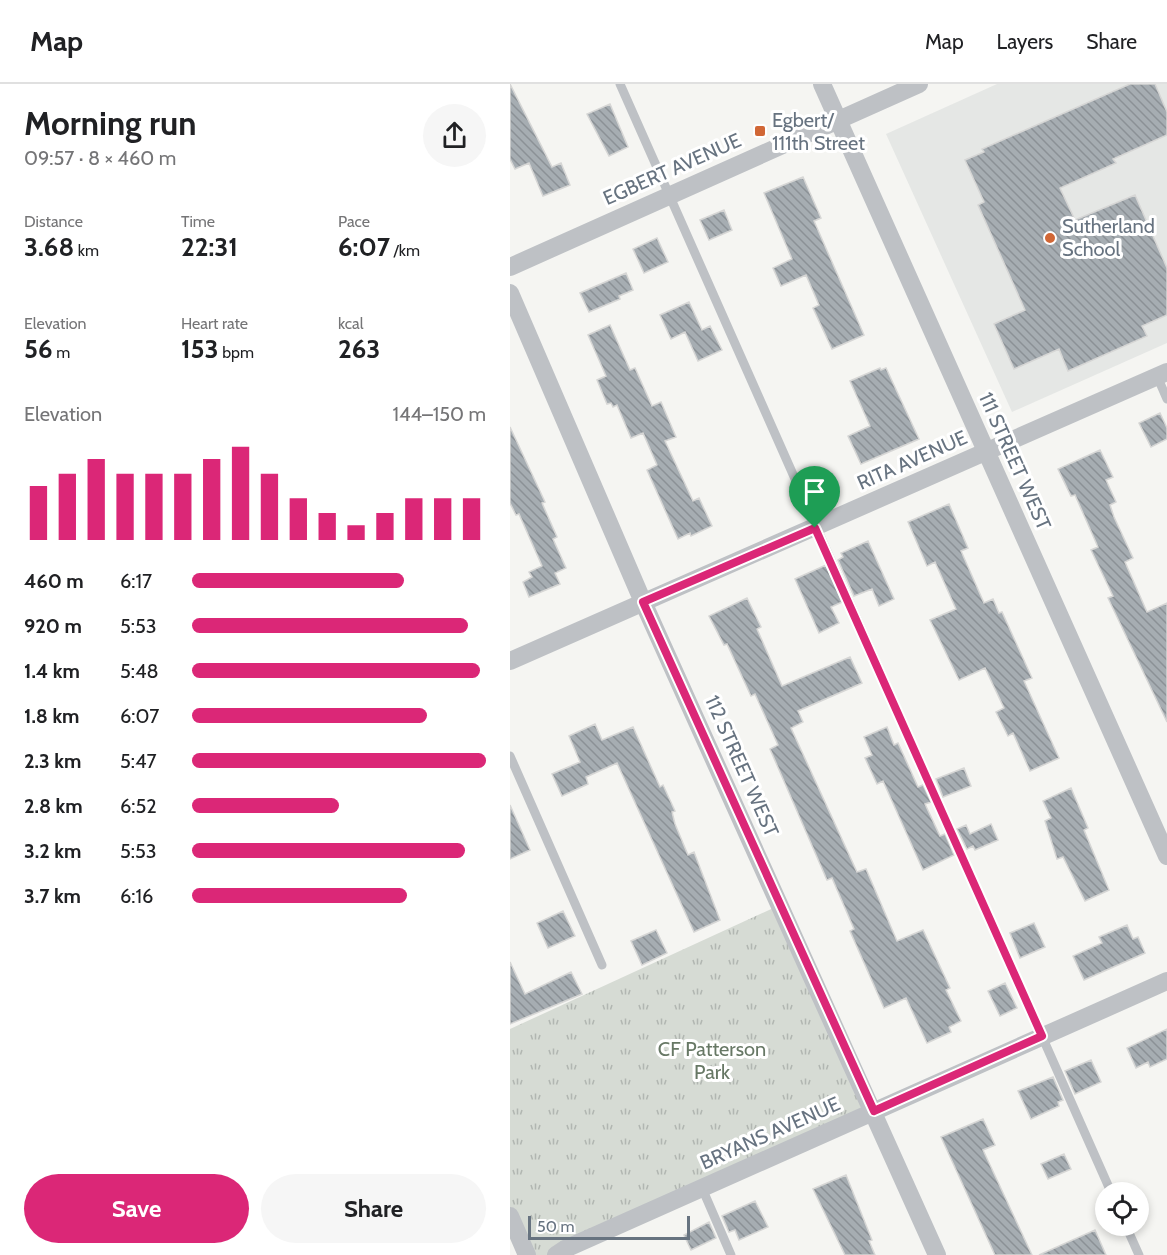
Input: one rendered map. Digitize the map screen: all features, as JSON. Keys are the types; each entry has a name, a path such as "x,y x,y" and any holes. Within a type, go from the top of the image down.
{"street":[{"name":"111 STREET WEST","path":"822,84 1167,856"},
{"name":"EGBERT AVENUE","path":"510,267 919,84"},
{"name":"112 STREET WEST","path":"510,293 643,602 937,1255"},
{"name":"RITA AVENUE","path":"510,661 1162,374"},
{"name":"BRYANS AVENUE","path":"556,1255 1167,981"},
{"path":"510,1216 527,1255"}],"lane":[{"path":"620,84 1107,1182"},
{"path":"1162,374 1167,399"},
{"path":"510,756 602,965"},
{"path":"702,1188 731,1255"},
{"path":"1130,1236 1139,1255"}],"shaded area":[{"name":"Sutherland School","path":"997,84 1167,84 1167,343 1012,412 886,134"}],"green space":[{"name":"CF Patterson Park","path":"780,905 874,1111 556,1255 527,1255 510,1215 510,1029"}],"building":[{"path":"510,84 552,167 561,163 570,185 543,196 529,163 515,169 510,159"},
{"path":"1130,84 1155,84 1167,112 1167,135 1113,159 1116,163 1060,188 1075,220 1135,195 1167,268 1167,315 1142,326 1147,336 1068,371 1059,349 1014,369 994,324 1025,310 978,205 984,202 965,160 984,152 982,149"},
{"path":"610,104 628,147 609,156 587,114"},
{"path":"803,177 821,218 814,221 864,335 832,349 813,308 819,305 806,275 781,286 773,268 792,259 764,193"},
{"path":"724,210 732,230 709,240 700,220"},
{"path":"657,238 668,262 644,273 633,249"},
{"path":"626,273 633,290 619,296 620,299 589,312 580,293"},
{"path":"689,302 702,330 710,326 722,350 698,361 685,332 671,339 660,315"},
{"path":"610,325 630,370 635,368 652,406 661,402 676,437 665,441 693,501 699,498 712,526 691,536 690,533 678,539 647,470 657,465 643,433 631,438 617,405 613,407 611,403 607,404 597,380 606,376 588,335"},
{"path":"880,368 881,370 886,368 919,439 861,464 848,436 870,426 850,381"},
{"path":"1160,413 1167,428 1167,439 1151,447 1139,423"},
{"path":"510,427 545,502 542,503 557,537 553,539 566,568 555,573 560,584 529,597 523,582 532,577 529,572 542,566 519,514 516,515 510,503"},
{"path":"1100,450 1113,477 1106,480 1116,502 1110,505 1133,558 1125,562 1147,612 1167,603 1167,722 1108,598 1113,596 1091,550 1098,547 1075,495 1071,496 1058,469"},
{"path":"949,504 968,548 961,551 984,603 993,599 999,613 1002,612 1032,678 1024,681 1059,758 1030,771 1013,733 1008,736 996,712 1004,708 985,668 959,680 930,620 956,609 935,562 927,566 908,522"},
{"path":"868,541 894,599 879,606 872,589 854,596 838,560 843,557 841,553"},
{"path":"826,565 842,602 831,607 839,623 819,633 795,579"},
{"path":"747,598 761,627 757,629 782,686 850,657 862,683 798,711 803,722 791,728 857,872 866,869 897,941 923,930 950,988 946,990 961,1021 949,1027 951,1032 927,1043 906,998 884,1008 850,931 854,929 832,878 827,880 770,749 778,745 755,694 751,696 727,644 724,645 709,616"},
{"path":"595,724 602,740 633,727 660,787 663,785 675,811 672,812 675,824 688,855 694,852 720,920 694,932 617,763 586,777 588,784 562,796 552,774 580,762 569,736"},
{"path":"887,727 894,745 898,743 918,787 923,785 931,802 925,804 940,836 945,834 954,855 923,870 883,781 877,784 865,758 872,755 864,737"},
{"path":"964,768 971,786 943,797 936,779"},
{"path":"1071,788 1088,828 1084,830 1109,890 1085,901 1063,857 1057,859 1045,821 1051,818 1043,801"},
{"path":"510,805 530,850 510,859"},
{"path":"991,824 998,840 975,850 973,846 967,849 957,829 966,825 970,834"},
{"path":"563,911 575,936 548,948 537,923"},
{"path":"1034,923 1045,947 1020,958 1010,933"},
{"path":"1127,925 1133,939 1138,937 1145,953 1084,980 1073,956 1102,943 1099,937"},
{"path":"656,930 667,953 642,965 631,941"},
{"path":"510,962 525,994 571,972 582,994 510,1024"},
{"path":"1005,983 1017,1008 1000,1016 988,991"},
{"path":"1167,1029 1167,1059 1150,1067 1148,1062 1136,1068 1127,1048"},
{"path":"1091,1060 1101,1082 1075,1094 1065,1071"},
{"path":"1053,1077 1063,1100 1058,1102 1059,1106 1031,1119 1018,1091"},
{"path":"983,1119 995,1145 983,1150 1032,1255 995,1255 941,1137"},
{"path":"1064,1154 1071,1169 1048,1179 1041,1164"},
{"path":"846,1175 872,1240 869,1241 875,1255 845,1255 813,1189"},
{"path":"755,1201 768,1227 739,1240 735,1230 729,1232 722,1216"},
{"path":"709,1222 716,1238 691,1250 684,1235"},
{"path":"1095,1230 1095,1236 1098,1236 1106,1255 1039,1255"}],"place":[{"name":"Egbert/ 111th Street","path":"760,131"},
{"name":"Sutherland School","path":"1050,238"}],"route":[{"path":"815,528 1042,1036 874,1111 643,602 815,528"}]}
